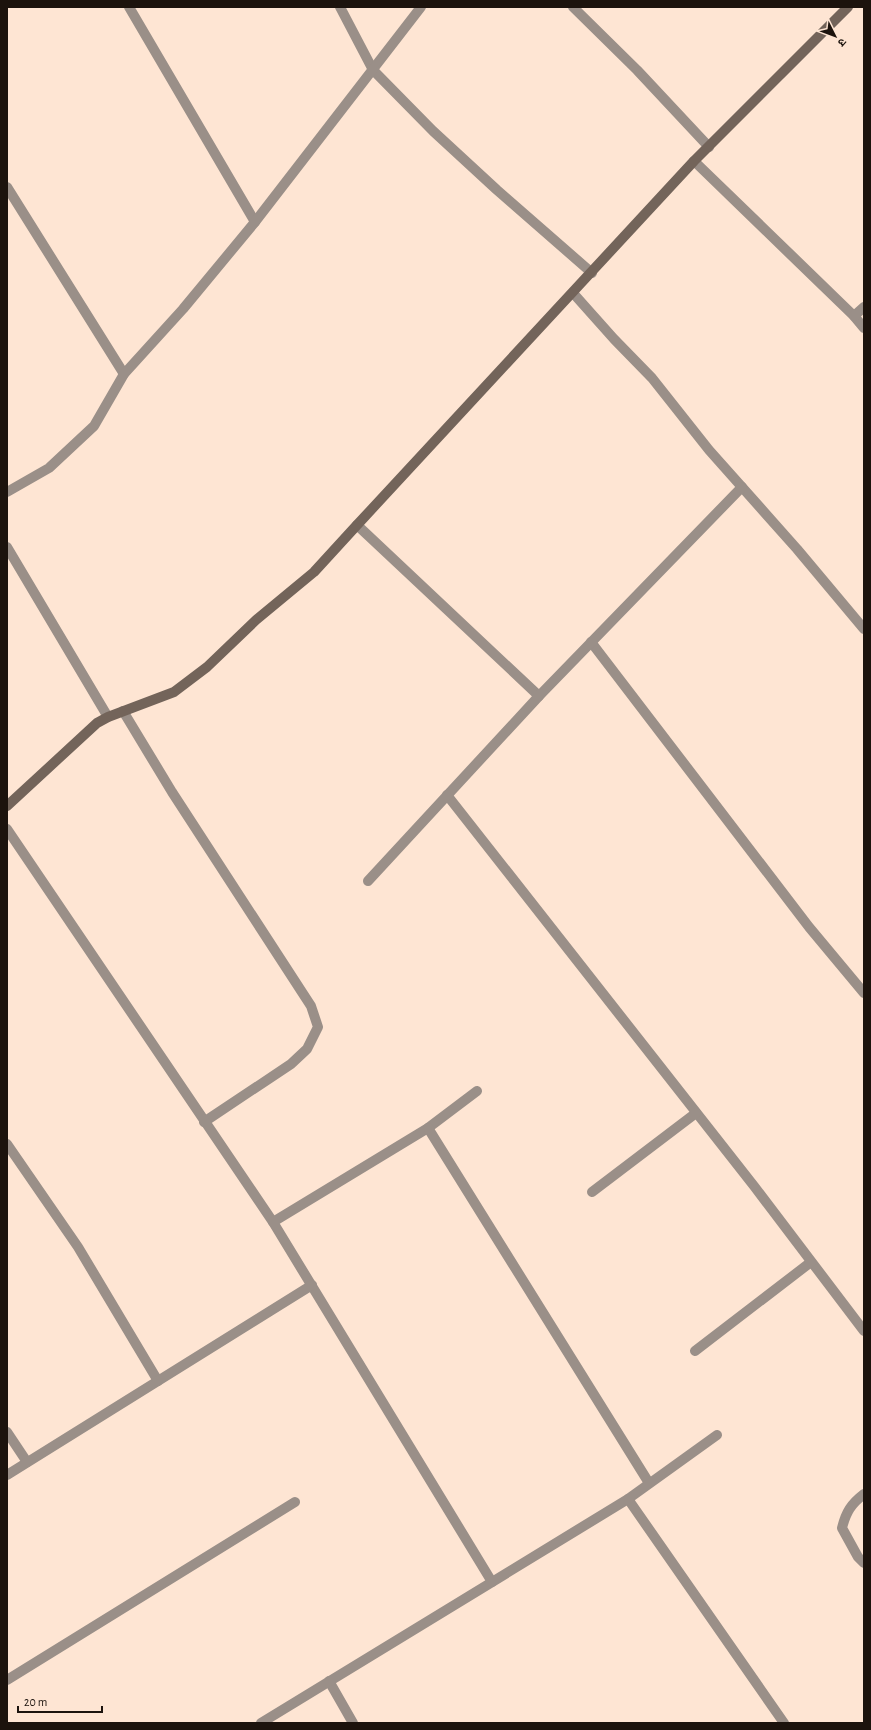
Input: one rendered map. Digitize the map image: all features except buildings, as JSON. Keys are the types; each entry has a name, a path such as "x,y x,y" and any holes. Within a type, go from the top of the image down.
{"street":[{"path":"128,7 255,222"},
{"path":"340,7 373,70 428,126 497,190 592,273"},
{"path":"7,492 49,468 94,426 124,374 183,310 255,222 421,7"},
{"path":"573,7 637,70 710,147"},
{"path":"7,806 97,723 108,716 174,692 207,667 256,620 314,572 694,161 710,147 848,7"},
{"path":"694,161 854,316 864,328"},
{"path":"7,187 124,374"},
{"path":"573,293 614,339 652,378 709,450 797,548 864,630"},
{"path":"854,316 864,307"},
{"path":"368,881 591,642 742,487"},
{"path":"357,525 540,696"},
{"path":"7,547 108,716"},
{"path":"591,642 809,927 864,993"},
{"path":"122,711 172,792 311,1006 318,1027 307,1049 291,1064 204,1122"},
{"path":"448,795 696,1113 864,1332"},
{"path":"7,829 273,1222 492,1582"},
{"path":"273,1222 428,1128 477,1090"},
{"path":"592,1192 696,1113"},
{"path":"428,1128 649,1483"},
{"path":"7,1144 78,1247 158,1381"},
{"path":"695,1350 811,1262"},
{"path":"7,1475 312,1285"},
{"path":"7,1432 27,1462"},
{"path":"261,1723 628,1499 717,1435"},
{"path":"864,1494 853,1502 846,1514 842,1528 858,1557 864,1563"},
{"path":"628,1499 784,1723"},
{"path":"7,1680 295,1502"},
{"path":"329,1681 353,1723"}]}
